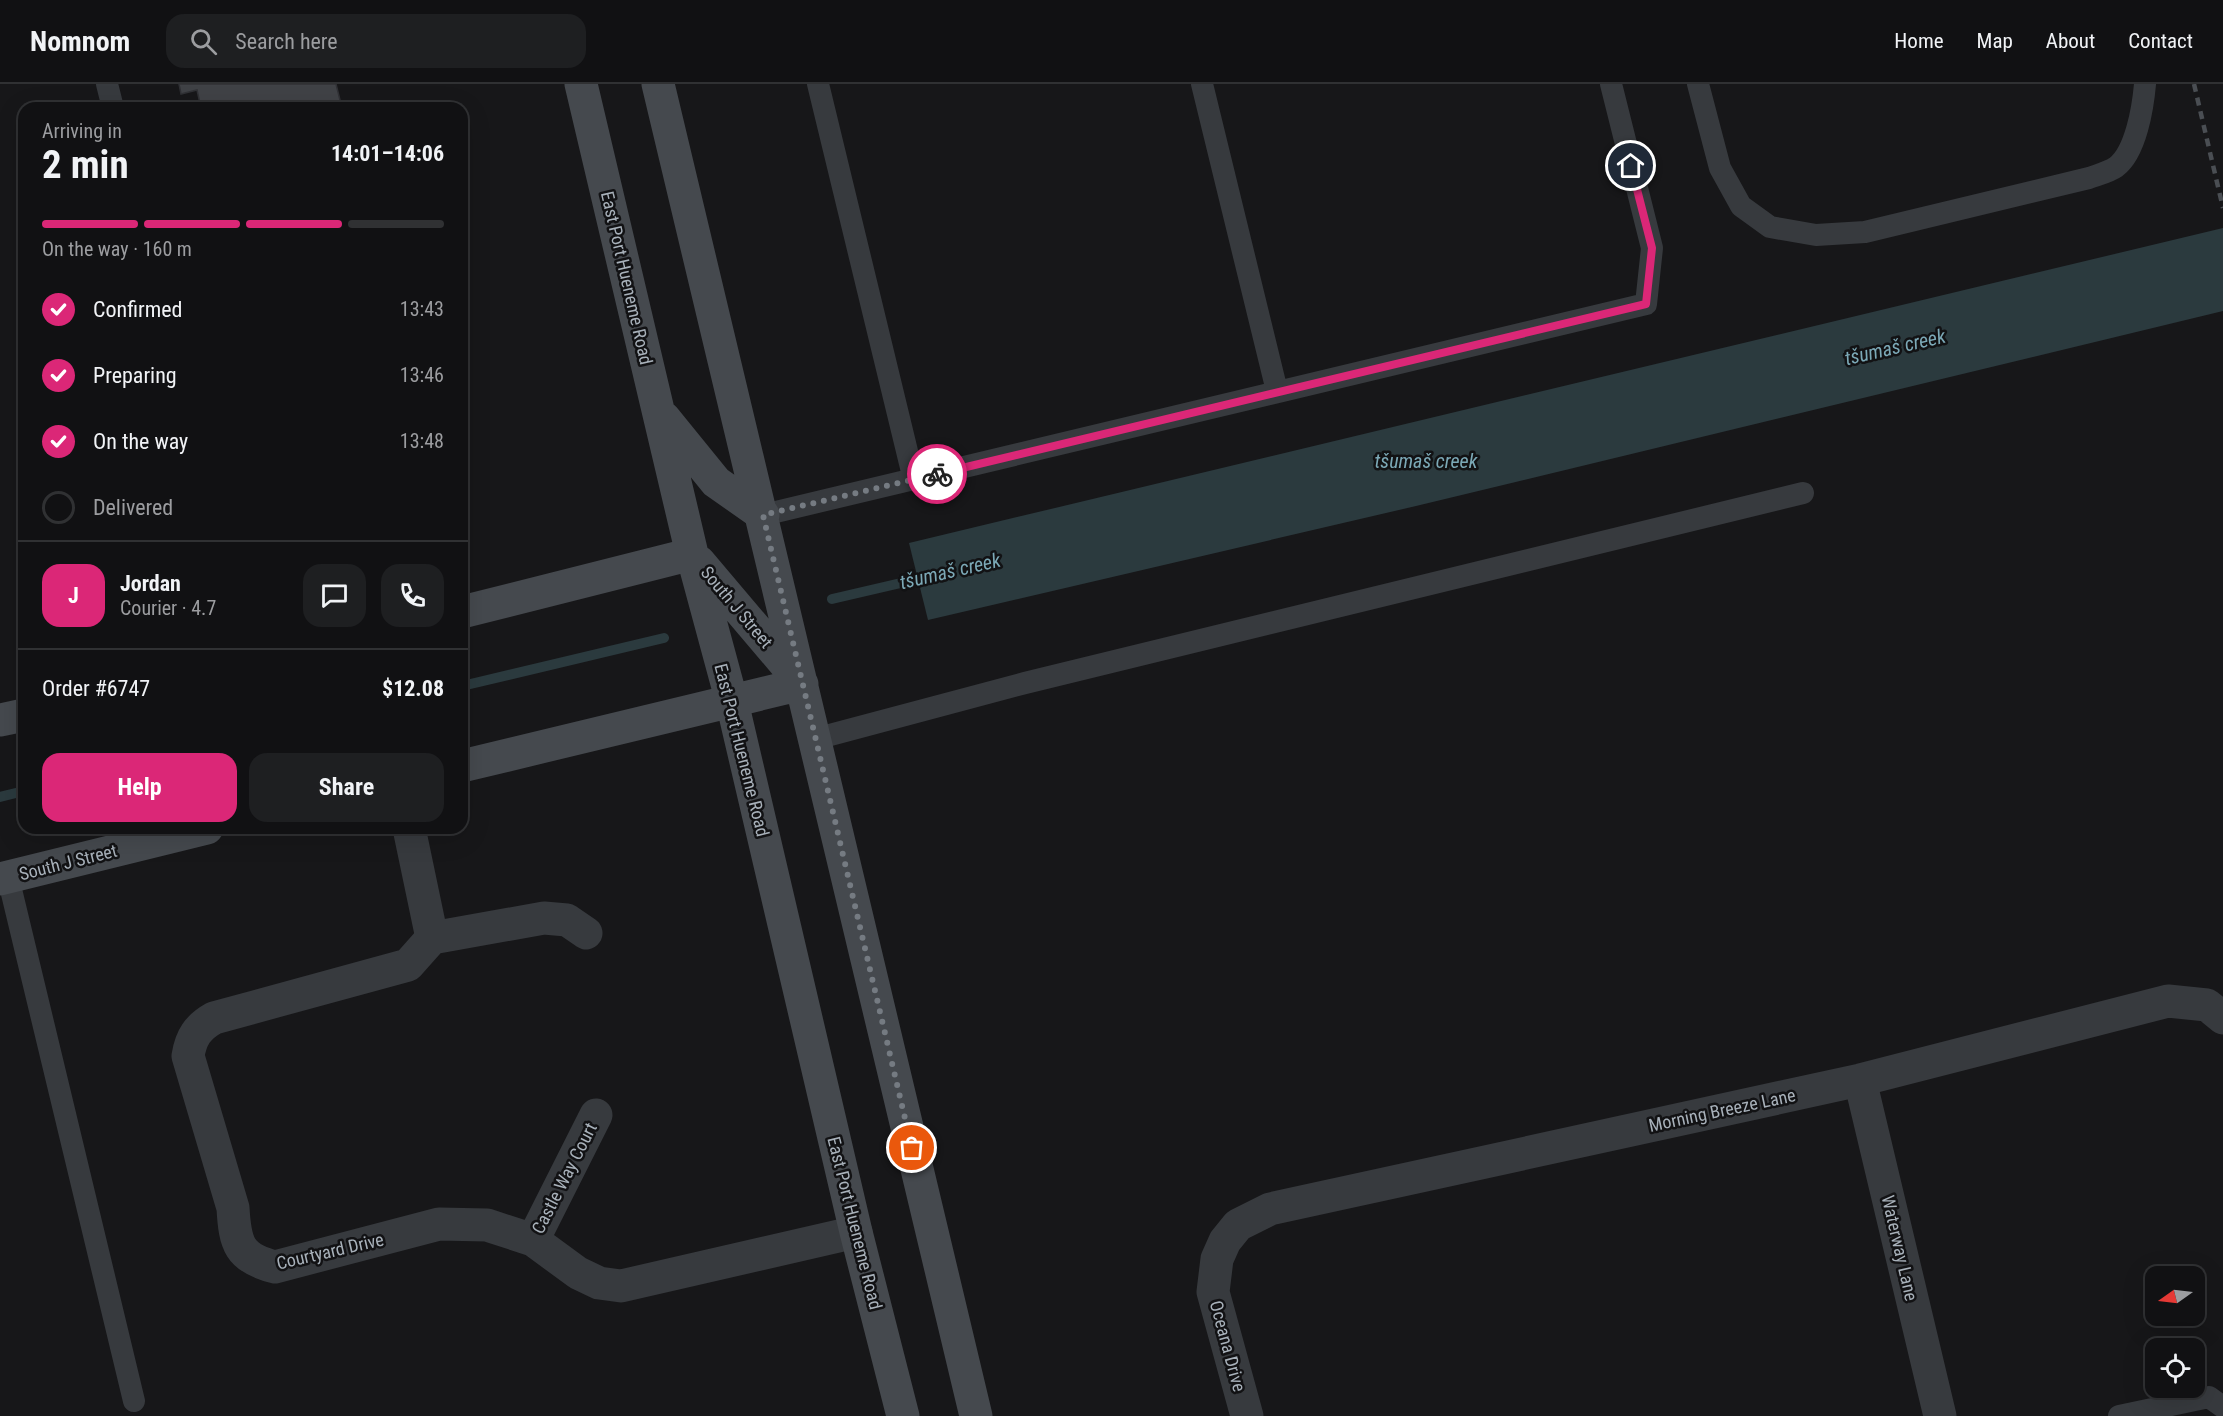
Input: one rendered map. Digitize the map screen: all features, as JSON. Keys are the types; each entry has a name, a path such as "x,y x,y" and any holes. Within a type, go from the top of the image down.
{"main road":[{"name":"East Port Hueneme Road","path":"581,84 692,554 732,702 856,1232 903,1416"},
{"path":"658,84 763,515 976,1416"},
{"path":"659,412 716,482 763,515"},
{"name":"South J Street","path":"468,610 692,554 802,684"},
{"path":"468,765 802,684"},
{"path":"0,720 18,716"},
{"name":"South J Street","path":"4,878 183,834"}],"street":[{"path":"410,834 432,938 544,918 567,920 586,933"},
{"name":"Courtyard Drive","path":"432,938 408,965 214,1018 202,1025 191,1041 188,1056 233,1208 234,1233 240,1248 255,1262 275,1267 440,1224 487,1226 533,1240 578,1273 599,1283 621,1286 856,1232"},
{"name":"Morning Breeze Lane","path":"1225,1241 1238,1225 1270,1209 1860,1080 2168,1001 2207,1005 2223,1018"},
{"name":"Waterway Lane","path":"1860,1080 1940,1416"},
{"name":"Castle Way Court","path":"533,1240 596,1115"},
{"name":"Oceana Drive","path":"1225,1241 1217,1259 1213,1293 1247,1416"}],"lane":[{"path":"107,84 112,102"},
{"path":"818,84 914,480"},
{"path":"1202,84 1276,391"},
{"path":"763,515 1646,304 1652,248 1611,84"},
{"path":"1698,84 1720,168 1741,206 1770,227 1816,236 1865,232 2089,178 2116,167 2135,137 2143,106 2145,84"},
{"path":"815,739 1025,683 1803,493"},
{"path":"4,878 134,1401"},
{"path":"2119,1416 2209,1396 2223,1407"}],"water":[{"name":"tšumaš creek","path":"2223,228 2223,311 1416,506 928,620 909,543"}],"building":[{"path":"179,84 336,84 340,102 200,102 197,90 181,94"}],"waterway":[{"name":"tšumaš creek","path":"832,599 931,576"},
{"name":"tšumaš creek","path":"468,685 664,638"},
{"name":"tšumaš creek","path":"0,797 18,792"}],"railway":[{"path":"2194,84 2223,208"}],"way so far":[{"path":"912,1148 763,515 937,474"}],"route":[{"path":"937,474 1646,304 1652,248 1631,166"}]}
